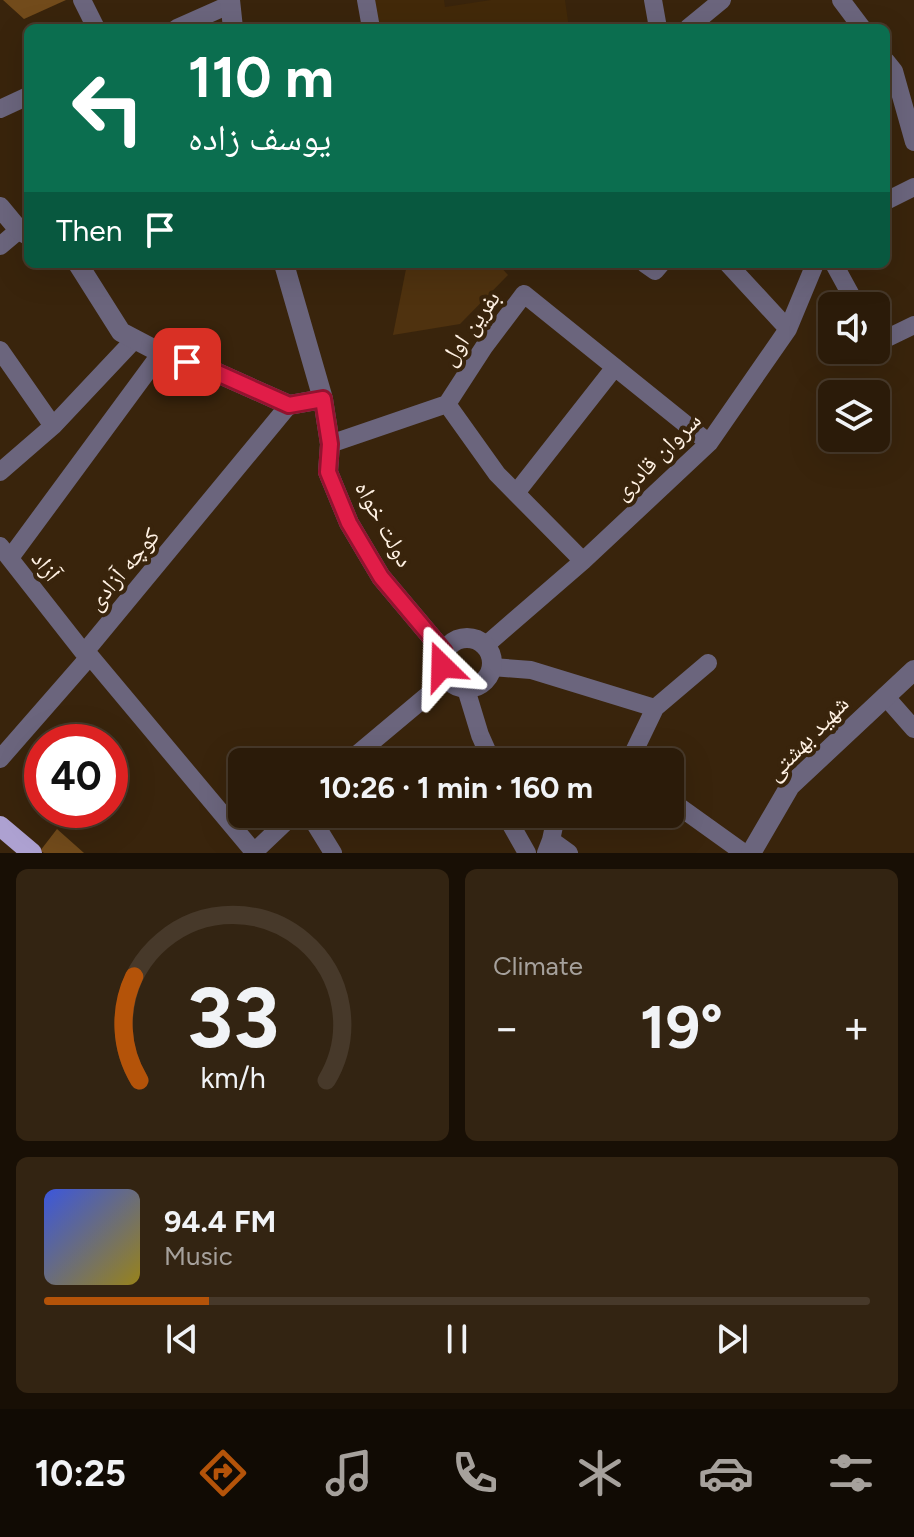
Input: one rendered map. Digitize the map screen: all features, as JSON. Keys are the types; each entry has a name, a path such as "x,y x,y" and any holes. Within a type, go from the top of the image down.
{"main road":[{"path":"0,826 32,853"}],"street":[{"path":"82,0 94,24"},
{"path":"366,0 370,24"},
{"path":"653,0 657,24"},
{"path":"693,24 722,0"},
{"path":"841,0 859,24"},
{"path":"185,24 231,2 233,24"},
{"path":"890,73 914,142"},
{"path":"0,109 24,98"},
{"path":"890,199 914,187"},
{"path":"0,207 24,232 0,246"},
{"path":"81,268 121,332 161,353 213,371 289,405 323,399"},
{"name":"دولت خواه","path":"285,268 323,399 330,444 328,472 349,523 381,577 444,652"},
{"path":"732,268 788,329"},
{"name":"سروان قادری","path":"486,645 583,561 709,443 788,329 813,268"},
{"path":"836,268 849,292"},
{"name":"بفرین اول","path":"330,444 447,404 524,294 709,443"},
{"path":"890,337 914,325"},
{"path":"0,472 53,426 135,339"},
{"path":"0,350 53,426"},
{"path":"5,552 161,353"},
{"path":"516,493 615,367"},
{"path":"447,404 497,474 583,561"},
{"name":"کوچه آزادی","path":"0,759 289,405"},
{"name":"آزاد","path":"5,552 254,852"},
{"path":"367,748 456,684 480,685 486,680 492,667 486,645 479,640 463,638 455,640 444,652 442,666 456,684 486,748"},
{"path":"636,748 655,708 708,663"},
{"path":"492,667 531,670 655,708"},
{"name":"شهید بهشتی","path":"751,853 790,786 914,670"},
{"path":"885,696 914,729"},
{"path":"684,810 744,853"},
{"path":"254,852 279,828"},
{"path":"318,828 333,853"},
{"path":"513,828 527,853"},
{"path":"548,847 569,853"}],"shaded area":[{"path":"373,0 444,0 445,7 491,0 565,0 568,24 376,24"},
{"path":"406,268 502,268 508,275 460,324 393,335"}],"building":[{"path":"3,0 66,0 24,19"},
{"path":"57,829 84,853 40,851"}],"route":[{"path":"187,362 289,405 323,399 330,444 328,472 349,523 381,577 444,652 442,666"}]}
